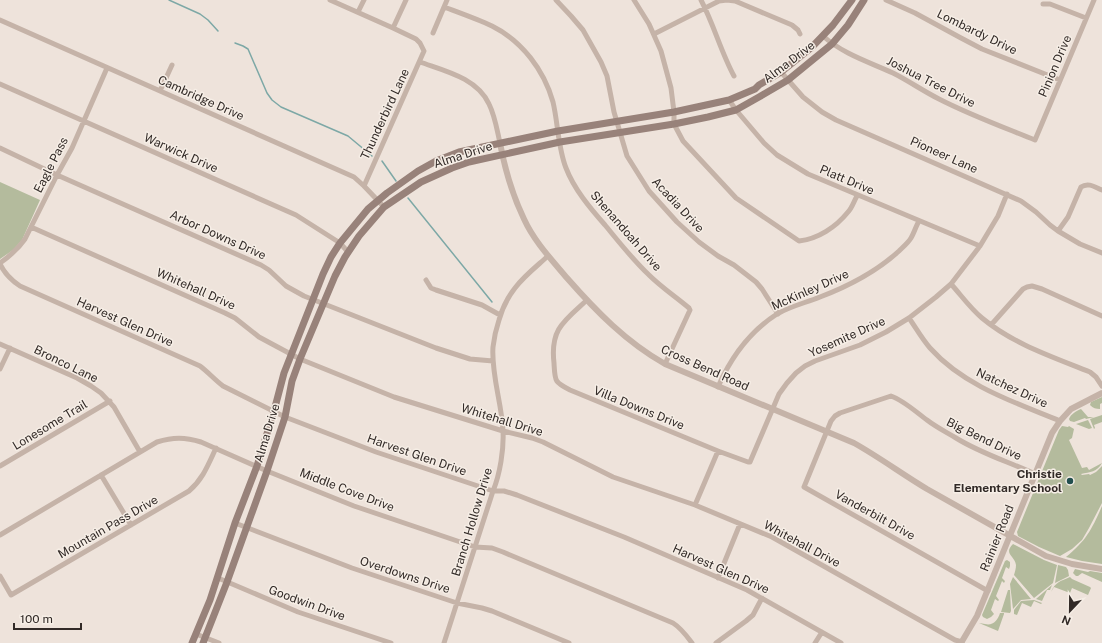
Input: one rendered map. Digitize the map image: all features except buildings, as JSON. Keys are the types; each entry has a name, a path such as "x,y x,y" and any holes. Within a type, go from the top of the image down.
{"main road":[{"name":"Alma Drive","path":"192,643 218,578 235,523 274,411 284,373 313,299 328,263 340,243 368,210 410,176 436,161 459,152 558,131 674,112 729,100 755,89 781,72 812,47 823,36 852,0"},
{"name":"Alma Drive","path":"205,640 267,471 285,417 292,381 300,359 335,276 348,252 359,236 384,207 422,182 469,162 560,142 674,124 736,110 788,80 832,44 848,25 864,0"}],"street":[{"path":"330,0 393,28 406,0"},
{"path":"358,12 364,0"},
{"path":"433,33 447,0"},
{"name":"Acadia Drive","path":"556,0 583,30 601,62 607,76 616,121 627,156 649,191 677,222 700,242 756,282 778,314"},
{"path":"634,0 654,34 661,50 671,88 674,124 683,141 736,198 799,241 806,240 825,232 842,219 849,211 857,196"},
{"path":"701,0 734,76"},
{"path":"654,34 705,7 719,1 727,0 735,1 792,25 800,34"},
{"name":"Lombardy Drive","path":"886,0 916,13 982,49 1060,80"},
{"name":"Pinion Drive","path":"1035,140 1094,0"},
{"path":"1043,4 1050,4 1086,18"},
{"name":"Shenandoah Drive","path":"444,7 492,26 507,35 516,42 535,64 548,89 553,103 566,168 581,196 628,253 650,276 689,308 690,310 665,364"},
{"name":"Cambridge Drive","path":"0,20 354,177 379,200 384,207"},
{"name":"Thunderbird Lane","path":"364,186 424,51 420,43 416,40 393,28"},
{"name":"Joshua Tree Drive","path":"823,36 832,44 849,54 893,73 958,109 1035,140"},
{"name":"Cross Bend Road","path":"420,62 461,77 476,87 489,103 508,178 524,220 548,256 587,300 622,334 651,356 665,364 854,443 908,477 1051,558 1072,564 1102,569"},
{"path":"160,91 172,65"},
{"name":"Eagle Pass","path":"0,264 13,254 25,239 72,148 107,68"},
{"name":"Pioneer Lane","path":"781,72 812,105 836,120 1021,200 1050,226 1080,244 1102,253"},
{"name":"Warwick Drive","path":"0,84 296,215 340,243 348,252"},
{"name":"Platt Drive","path":"729,100 764,143 790,164 808,174 857,196 980,246"},
{"name":"Arbor Downs Drive","path":"0,148 57,175 261,264 286,286 304,296 436,348 470,359 493,361"},
{"path":"1058,231 1068,218 1081,187 1089,185 1102,190"},
{"name":"Yosemite Drive","path":"773,409 779,394 787,383 805,366 860,345 886,332 909,318 950,284 980,246 998,216 1007,194"},
{"name":"McKinley Drive","path":"718,386 729,364 751,334 778,314 799,304 839,290 876,270 894,256 908,242 919,221"},
{"name":"Whitehall Drive","path":"31,227 225,313 235,318 259,337 300,359 394,397 503,431 544,442 613,477 695,505 784,543 955,640 962,642"},
{"name":"Branch Hollow Drive","path":"444,643 496,484 502,452 503,431 493,361 493,347 500,315 507,299 515,287 548,256"},
{"name":"Harvest Glen Drive","path":"0,264 4,272 11,280 20,286 200,366 216,382 285,417 376,452 493,491 504,491 517,495 624,537 747,590 841,643"},
{"path":"426,280 431,288 482,305 500,315"},
{"path":"950,284 973,310 991,325 1033,348 1090,372 1096,377 1102,386"},
{"path":"991,325 1027,286 1042,289 1102,316"},
{"name":"Villa Downs Drive","path":"587,300 564,321 555,337 553,358 555,378 559,384 570,390 748,462 750,462 773,409"},
{"name":"Natchez Drive","path":"909,318 930,348 942,360 963,376 1000,397 1060,421"},
{"name":"Bronco Lane","path":"0,344 91,386 101,393 114,407 140,452"},
{"path":"0,369 10,348"},
{"name":"Rainier Road","path":"962,642 977,616 988,591 1052,433 1071,409 1102,393"},
{"name":"Big Bend Drive","path":"827,432 831,421 840,413 891,396 903,401 911,409 932,424 958,440 1035,474"},
{"name":"Lonesome Trail","path":"0,466 110,401"},
{"name":"Vanderbilt Drive","path":"827,432 804,487 988,591"},
{"name":"Middle Cove Drive","path":"0,535 157,442 182,438 201,442 267,471 354,506 475,547 492,548 503,552 673,623 684,631 692,643"},
{"name":"Mountain Pass Drive","path":"0,576 11,595 189,491 203,476 216,448"},
{"path":"695,505 718,451"},
{"path":"101,475 131,525"},
{"name":"Overdowns Drive","path":"235,523 352,568 457,603 492,611 569,643"},
{"path":"718,578 740,524"},
{"name":"Goodwin Drive","path":"218,578 298,612 391,643"},
{"path":"716,643 753,615 762,598"},
{"path":"815,643 822,632"},
{"path":"196,634 205,640 219,643"}],"green space":[{"path":"0,182 40,200 22,240 13,250 0,259"},
{"path":"1102,397 1100,409 1090,405 1091,402"},
{"path":"1081,409 1088,417 1094,417 1085,418 1074,422 1070,421 1069,419 1071,416"},
{"path":"1102,415 1102,422 1094,425 1094,429 1090,419"},
{"path":"1088,420 1092,428 1089,429 1076,424"},
{"name":"Christie Elementary School","path":"1062,426 1069,426 1074,429 1072,438 1069,440 1082,468 1087,467 1089,470 1102,463 1096,470 1081,474 1090,475 1102,466 1102,503 1082,540 1072,549 1060,556 1018,536 1017,532"},
{"path":"1102,506 1102,564 1066,557 1084,540"},
{"path":"1013,544 1057,565 1053,583 1034,598 1014,575 1016,565 1009,553 1010,547"},
{"path":"1007,560 1010,562 1010,566 1009,569 1006,567 1002,578 1005,581 1004,583 1002,581 996,596 999,600 998,601 995,599 991,610 994,614 987,619 982,615 1005,561"},
{"path":"1058,565 1066,567 1069,576 1055,583"},
{"path":"1075,569 1102,573 1102,582 1082,573 1076,576 1073,573"},
{"path":"1013,577 1031,599 1021,600 1013,609 1010,584"},
{"path":"1070,577 1091,588 1088,595 1072,588 1070,593 1054,587 1056,584"},
{"path":"1052,585 1050,590 1047,590 1042,601 1036,599"},
{"path":"1008,590 1010,590 1011,611 1010,613 1001,612"},
{"path":"1034,600 1042,603 1041,604 1034,601 1031,607 1022,603 1017,615 1014,614 1014,610 1021,601"},
{"path":"1000,613 1004,614 998,631 979,623 993,623 998,618"}],"waterway":[{"path":"169,0 200,14 218,31"},
{"path":"235,43 248,49 267,93 272,100 281,107 348,136 372,156"},
{"path":"382,161 396,181"},
{"path":"408,198 492,302"}],"place":[{"name":"Christie Elementary School","path":"1070,481"}]}
